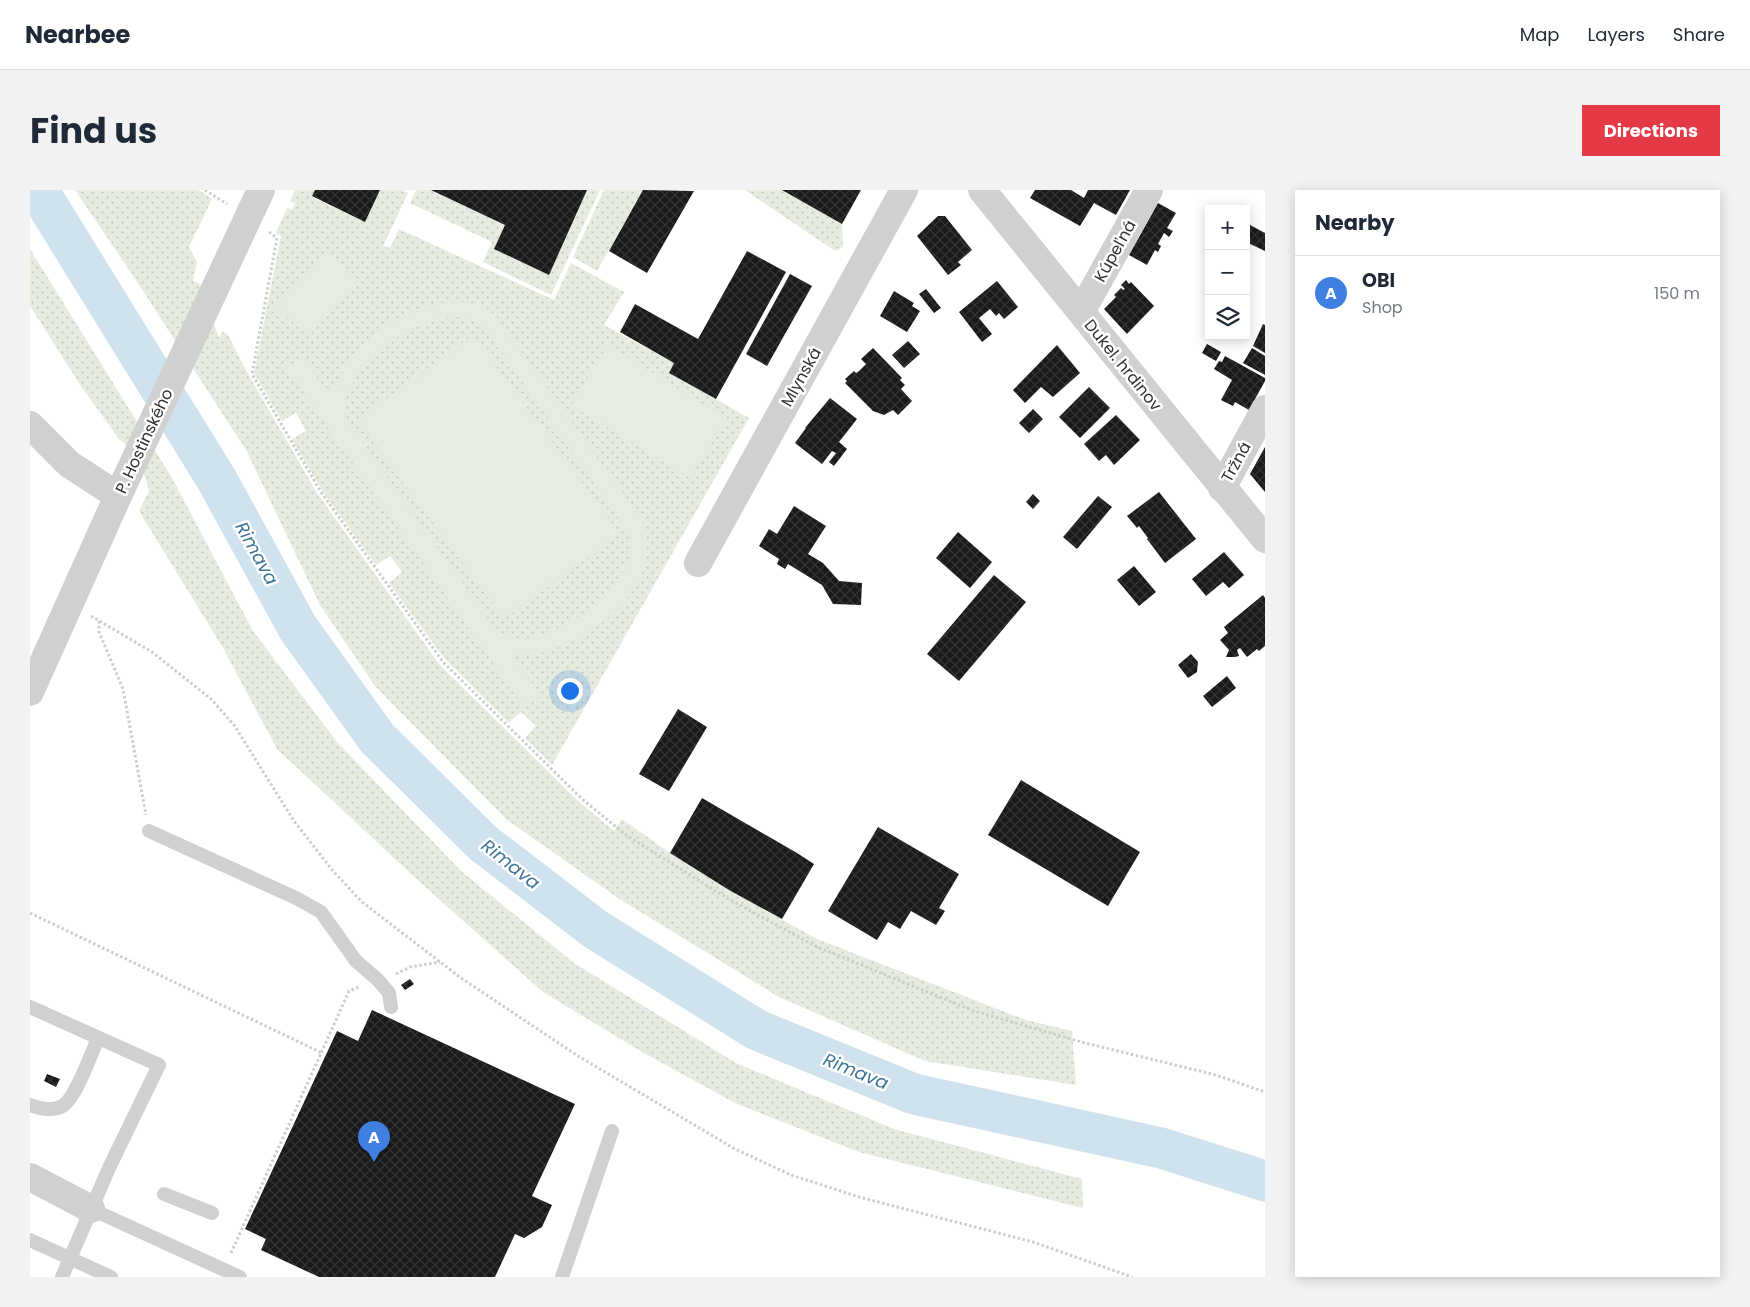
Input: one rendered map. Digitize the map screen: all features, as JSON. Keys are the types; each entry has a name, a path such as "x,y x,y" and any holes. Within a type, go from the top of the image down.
{"street":[{"name":"P. Hostinského","path":"30,692 69,603 261,190"},
{"name":"Mlynská","path":"698,563 904,190"},
{"name":"Dukel. hrdinov","path":"982,190 1265,539"},
{"name":"Kúpeľná","path":"1081,312 1149,190"},
{"name":"Tržná","path":"1222,488 1265,410"},
{"path":"30,425 69,464 123,486"},
{"path":"30,1178 91,1209"}],"lane":[{"path":"149,831 296,898 321,912 356,961 378,980 389,993 391,1006"},
{"path":"30,1007 159,1065 109,1168 62,1277"},
{"path":"30,1105 40,1109 53,1110 64,1105 74,1092 98,1038"},
{"path":"562,1277 612,1131"},
{"path":"164,1194 212,1214"},
{"path":"91,1209 240,1277"},
{"path":"30,1240 71,1257 111,1277"}],"path":[{"path":"205,190 227,204"},
{"path":"266,230 277,238 252,374 321,492 443,662 582,799 626,835 727,898 815,946 974,1011 1085,1043 1216,1075 1265,1092"},
{"path":"69,603 152,652 212,699 234,725 294,821 333,871 362,902 461,978 578,1056 734,1149 791,1175 859,1197 1033,1242 1132,1277"},
{"path":"98,620 98,632 123,689 149,831"},
{"path":"30,913 322,1053"},
{"path":"229,1257 349,991 410,967 440,962"}],"shaded area":[{"path":"75,190 199,190 212,199 189,247 197,262 193,281 201,285 219,338 223,331 228,335 248,374 317,493 439,664 577,800 614,831 622,819 670,853 729,890 817,939 1026,1020 1072,1031 1076,1085 925,1061 779,997 618,898 506,819 375,686 320,605 246,450 136,280"},
{"path":"295,190 315,190 312,197 365,222 380,190 402,190 408,193 383,246 390,248 399,229 554,300 571,263 624,292 604,325 674,363 669,373 749,418 552,765 525,738 536,726 521,712 509,723 444,658 389,583 402,572 390,556 376,565 322,490 292,439 306,431 296,413 282,421 254,373 281,236 276,233 287,208 292,210 295,203 290,201"},
{"path":"416,190 431,190 505,225 587,190 600,190 551,295 483,262 492,242 410,203"},
{"path":"604,190 643,190 597,271 573,257"},
{"path":"745,190 782,190 842,224 843,247 835,251"},
{"path":"30,249 172,478 253,631 337,742 461,871 574,963 736,1063 894,1129 1082,1179 1083,1208 859,1152 737,1104 642,1052 543,992 422,884 277,749 223,648 139,511 149,491 139,462 130,449 119,439 81,386 30,306"},
{"path":"325,252 357,280 309,336 276,308"},
{"path":"459,301 482,305 496,316 642,520 647,543 645,565 636,586 605,621 585,635 564,645 535,654 512,653 541,696 524,707 286,368 303,357 324,388 331,389 335,387 355,354 376,332 401,316 415,310","holes":["450,317 472,320 484,327 627,531 630,539 631,549 626,565 616,582 602,598 565,625 546,634 527,638 510,637 494,627 351,426 346,415 345,404 352,384 378,353 406,332"]},
{"path":"473,335 620,534 504,619 357,420"},
{"path":"608,345 727,419 690,478 571,405"}],"building":[{"path":"315,190 380,190 365,222 312,196"},
{"path":"431,190 587,190 549,275 494,249 505,225"},
{"path":"643,190 694,191 647,273 609,251"},
{"path":"782,190 861,190 842,224"},
{"path":"1035,190 1071,190 1084,198 1088,190 1130,190 1116,215 1094,203 1080,226 1030,198"},
{"path":"1158,203 1176,213 1167,228 1173,231 1169,237 1164,233 1158,244 1161,246 1158,252 1155,250 1147,265 1129,255"},
{"path":"938,216 945,216 972,250 958,262 961,265 948,275 917,236"},
{"path":"1250,225 1265,233 1265,251 1250,244"},
{"path":"747,251 786,272 716,399 669,373 674,363 620,332 635,304 698,339"},
{"path":"790,274 812,286 767,366 746,354"},
{"path":"1126,280 1129,284 1131,282 1154,306 1127,334 1104,309 1116,297 1114,295 1121,288 1125,289 1121,285"},
{"path":"997,281 1018,307 1004,319 999,313 996,316 990,309 979,318 992,334 982,342 959,312"},
{"path":"926,289 941,308 934,313 919,294"},
{"path":"894,291 914,303 912,306 920,311 907,332 880,316"},
{"path":"1263,324 1265,325 1265,353 1253,346"},
{"path":"908,341 920,354 904,368 892,355"},
{"path":"1207,344 1221,352 1216,361 1202,353"},
{"path":"1057,345 1080,373 1053,397 1041,387 1025,403 1013,390"},
{"path":"873,348 902,378 900,380 905,385 901,389 912,401 898,415 893,410 884,415 873,411 845,383 847,381 845,379 854,371 856,373 859,371 866,364 861,359"},
{"path":"1252,348 1265,356 1265,375 1243,363"},
{"path":"1225,356 1265,378 1249,410 1235,402 1233,406 1221,400 1232,380 1214,369 1219,361 1222,362"},
{"path":"1089,387 1110,408 1080,438 1059,417"},
{"path":"830,398 857,419 839,442 847,449 834,466 829,462 836,453 832,451 822,464 795,443"},
{"path":"1033,409 1043,419 1029,433 1019,423"},
{"path":"1116,415 1140,440 1114,465 1106,455 1099,461 1084,444"},
{"path":"1265,447 1265,492 1250,474"},
{"path":"1159,492 1196,539 1165,563 1139,526 1137,528 1127,516"},
{"path":"1033,494 1040,501 1033,509 1026,502"},
{"path":"1098,496 1112,507 1077,549 1063,537"},
{"path":"794,506 826,526 808,554 823,563 839,581 862,583 861,605 833,604 822,585 788,564 785,569 777,564 779,559 759,546 769,529 777,534"},
{"path":"958,532 992,562 970,588 936,558"},
{"path":"1224,552 1244,575 1229,588 1223,582 1206,596 1192,579"},
{"path":"1134,566 1156,592 1139,606 1117,580"},
{"path":"994,575 1026,602 959,681 927,654"},
{"path":"1263,595 1265,598 1265,646 1259,651 1257,649 1247,657 1240,648 1237,650 1239,656 1226,657 1229,650 1220,640 1228,633 1224,627"},
{"path":"1191,654 1198,662 1197,672 1188,678 1178,665"},
{"path":"1227,676 1236,688 1212,707 1203,696"},
{"path":"678,709 707,727 669,791 639,774"},
{"path":"1021,780 1140,852 1108,906 988,835"},
{"path":"702,798 814,864 782,919 729,890 670,853"},
{"path":"878,827 959,874 939,908 945,911 936,925 911,911 900,929 888,922 877,940 828,911"},
{"path":"410,979 414,984 405,990 401,985"},
{"path":"372,1010 575,1104 532,1196 552,1205 542,1227 524,1238 515,1234 495,1277 319,1277 261,1250 266,1239 245,1229 337,1031 358,1041"},
{"path":"47,1074 60,1079 56,1087 44,1081"}],"waterway":[{"name":"Rimava","path":"38,190 217,480 298,628 377,738 483,843 595,929 757,1030 914,1094 1161,1148 1265,1181"}],"place":[{"name":"OBI","path":"374,1162"}]}
